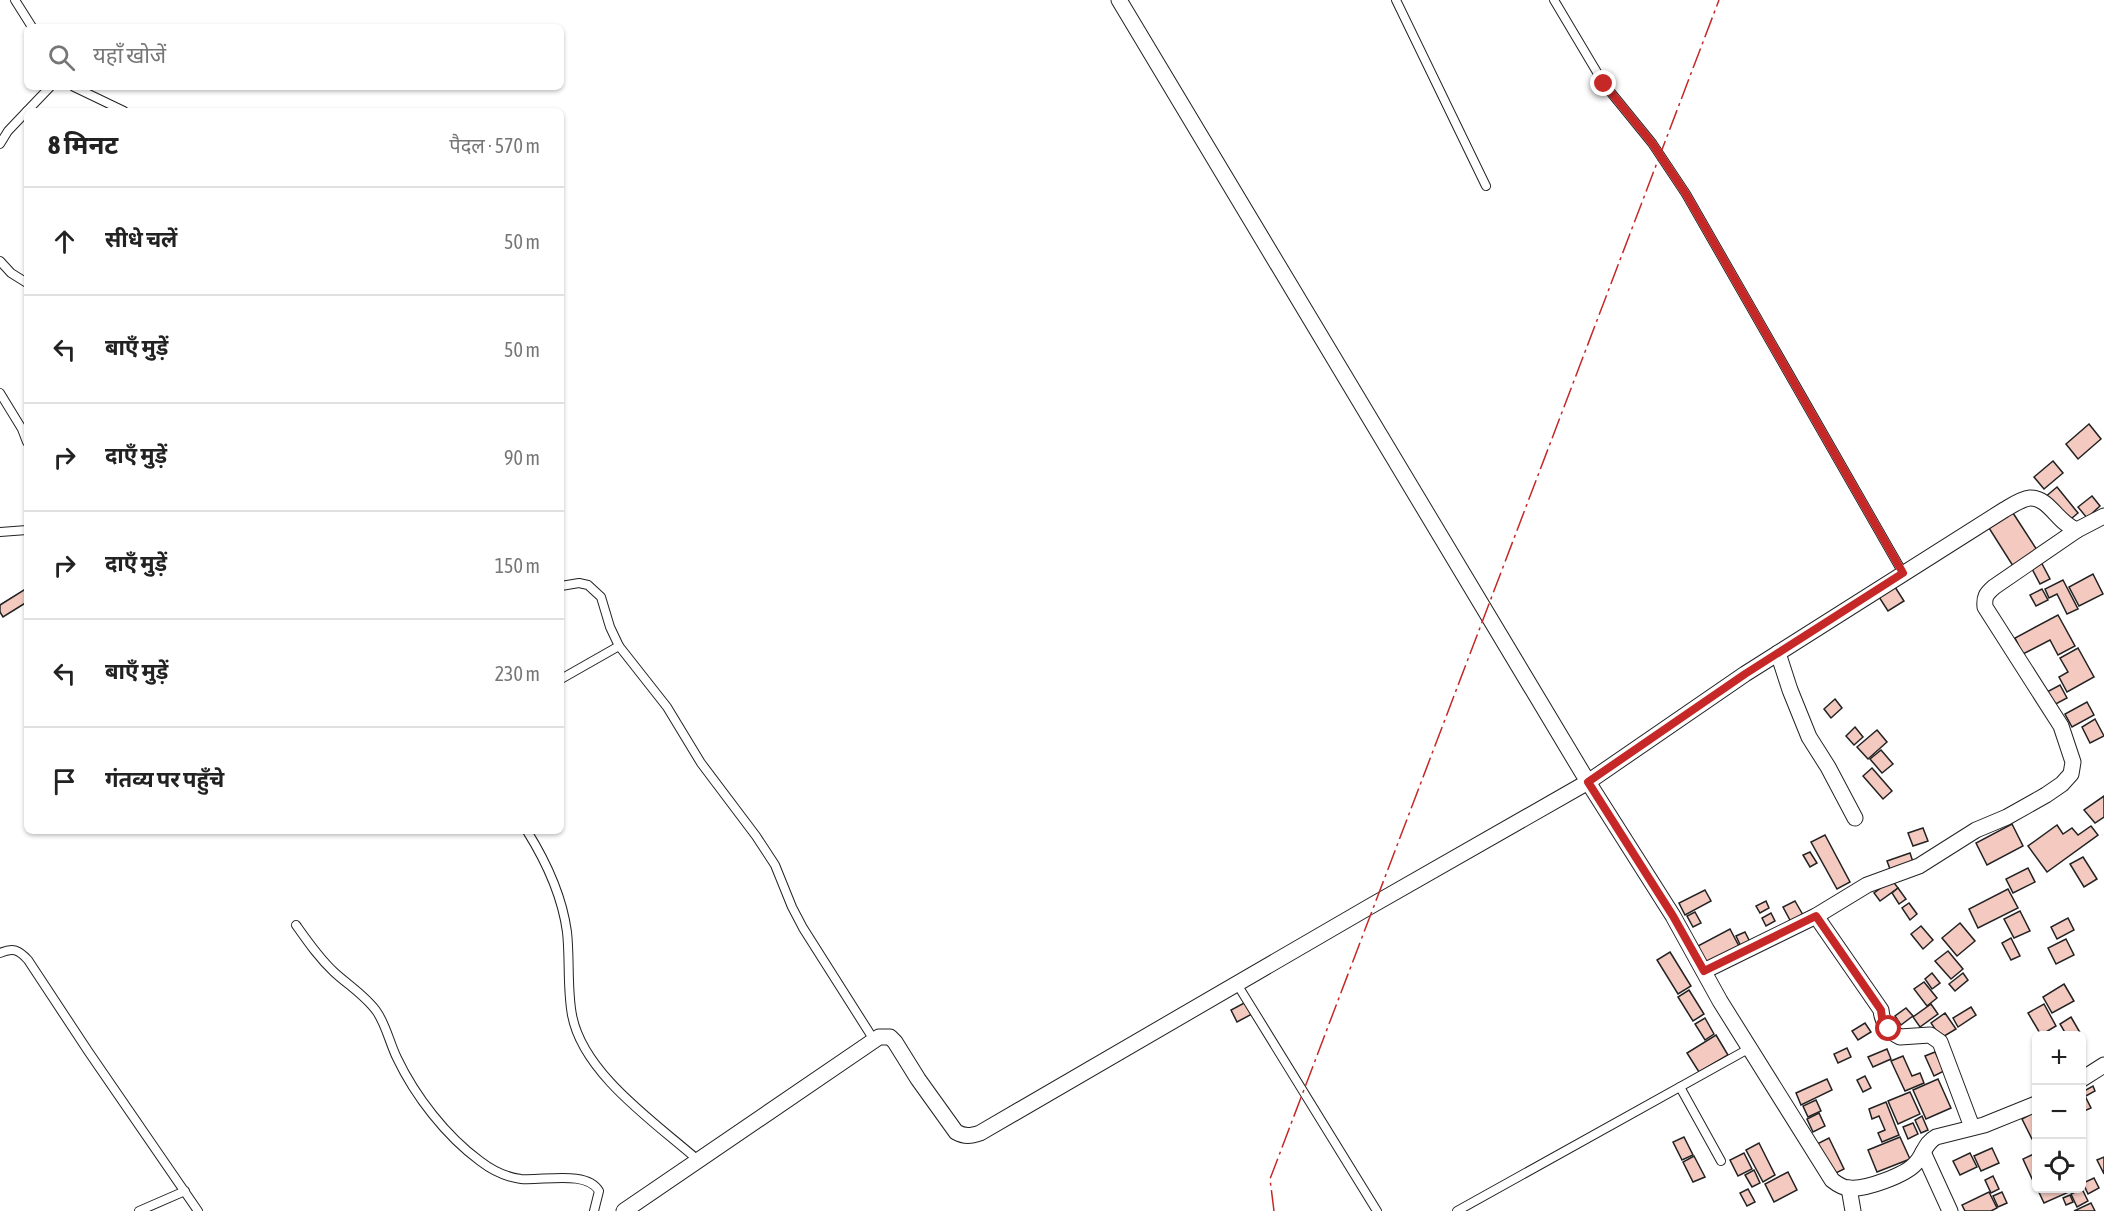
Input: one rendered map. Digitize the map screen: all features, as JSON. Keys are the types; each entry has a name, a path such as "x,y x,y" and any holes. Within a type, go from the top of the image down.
{"street":[{"path":"1119,0 1588,782 1673,916 1750,1048 1832,1180 1849,1188 1863,1187 1901,1174 1918,1161 1929,1141 1936,1137 2013,1115 2032,1106"},
{"path":"624,1211 874,1040 885,1036 896,1041 918,1079 949,1124 962,1135 970,1136 980,1133 1588,782 1778,653 2004,510 2030,498 2038,500 2048,506 2064,524 2077,530"},
{"path":"1704,971 1816,916 1867,885 1919,866 1976,830 2007,817 2046,795 2072,774 2073,762 2061,726 1985,607 1984,600 1986,594 1994,587 2077,530 2104,516"},
{"path":"1778,653 1809,737 1855,818"},
{"path":"1816,916 1881,1010 1882,1018 1889,1029 1900,1038 1930,1035 1940,1042 1972,1127"},
{"path":"2086,1076 2104,1065"},
{"path":"1923,1152 1950,1211"},
{"path":"1849,1188 1853,1211"}],"lane":[{"path":"15,0 30,24"},
{"path":"1396,0 1486,186"},
{"path":"1554,0 1604,84 1652,143 1686,194 1903,573"},
{"path":"30,108 47,90"},
{"path":"80,90 118,108"},
{"path":"0,144 4,133 24,114"},
{"path":"0,261 11,273 24,281"},
{"path":"0,393 24,435"},
{"path":"0,532 24,530"},
{"path":"564,586 579,583 588,585 601,597 619,646 667,706 701,763 775,865 803,928 874,1040"},
{"path":"564,677 619,646"},
{"path":"529,834 552,876 562,907 567,933 572,1015 588,1053 609,1081 699,1161"},
{"path":"296,925 322,960 369,1002 379,1014 397,1059 411,1082 431,1111 458,1142 497,1173 522,1179 575,1179 595,1184 599,1191 594,1211"},
{"path":"0,953 9,949 17,950 28,960 88,1052 198,1211"},
{"path":"1238,984 1377,1211"},
{"path":"1457,1211 1750,1048"},
{"path":"1680,1087 1721,1161"},
{"path":"139,1211 185,1191"}],"building":[{"path":"2089,424 2101,439 2078,459 2066,444"},
{"path":"2053,461 2063,473 2044,489 2034,477"},
{"path":"2057,487 2078,513 2065,524 2044,498"},
{"path":"2092,496 2100,506 2087,518 2078,507"},
{"path":"2013,513 2037,550 2013,566 1989,528"},
{"path":"2040,560 2050,579 2040,584 2030,565"},
{"path":"2093,574 2103,594 2079,606 2069,587"},
{"path":"2063,580 2078,609 2067,614 2057,594 2049,598 2045,589"},
{"path":"1895,587 1904,601 1888,611 1879,597"},
{"path":"2042,589 2048,600 2036,606 2030,595"},
{"path":"24,590 24,604 3,617 0,605"},
{"path":"2058,615 2075,646 2058,655 2050,640 2023,654 2015,638"},
{"path":"2078,648 2094,677 2067,692 2059,677 2068,672 2060,658"},
{"path":"2060,685 2067,698 2052,706 2045,693"},
{"path":"1835,699 1842,708 1831,718 1824,709"},
{"path":"2087,702 2094,715 2072,727 2065,714"},
{"path":"2095,719 2104,736 2090,743 2082,727"},
{"path":"1855,727 1863,737 1854,745 1846,736"},
{"path":"1877,730 1887,742 1868,759 1857,747"},
{"path":"1881,750 1893,764 1882,773 1870,759"},
{"path":"1872,768 1892,791 1883,799 1863,776"},
{"path":"2104,796 2104,817 2095,823 2084,810"},
{"path":"2012,824 2023,846 1987,865 1976,843"},
{"path":"2057,825 2063,834 2072,828 2078,835 2091,826 2098,835 2047,872 2028,846"},
{"path":"1923,828 1928,841 1913,846 1908,833"},
{"path":"1825,835 1850,882 1837,889 1811,842"},
{"path":"1810,852 1817,863 1810,867 1803,855"},
{"path":"1910,853 1913,862 1890,869 1887,861"},
{"path":"2083,857 2097,879 2084,887 2070,864"},
{"path":"2028,868 2035,882 2013,893 2006,879"},
{"path":"1892,880 1898,888 1880,901 1874,893"},
{"path":"1898,888 1906,899 1899,904 1892,893"},
{"path":"2008,889 2018,908 1978,928 1969,909"},
{"path":"1705,890 1711,901 1685,915 1679,903"},
{"path":"1766,901 1769,908 1760,913 1756,906"},
{"path":"1795,901 1803,915 1791,922 1783,907"},
{"path":"1909,903 1917,914 1910,920 1902,908"},
{"path":"2020,911 2030,931 2014,938 2004,919"},
{"path":"1695,912 1701,923 1693,927 1687,916"},
{"path":"1771,913 1775,921 1766,926 1762,918"},
{"path":"2068,918 2074,930 2057,939 2051,927"},
{"path":"1960,923 1975,941 1957,956 1942,938"},
{"path":"1921,926 1933,940 1923,949 1911,934"},
{"path":"1730,929 1741,950 1707,967 1696,947"},
{"path":"1745,932 1751,944 1742,949 1736,936"},
{"path":"2011,938 2020,956 2011,960 2002,943"},
{"path":"2066,939 2074,955 2056,964 2048,948"},
{"path":"1948,951 1963,969 1951,979 1935,961"},
{"path":"1670,952 1691,986 1678,994 1657,960"},
{"path":"1932,973 1940,983 1932,989 1925,979"},
{"path":"1963,973 1968,980 1955,991 1949,984"},
{"path":"1924,982 1937,998 1927,1006 1914,989"},
{"path":"2064,984 2074,1001 2052,1013 2043,997"},
{"path":"1689,990 1704,1014 1693,1021 1678,997"},
{"path":"1246,1002 1252,1014 1237,1022 1231,1010"},
{"path":"1931,1004 1938,1014 1920,1027 1913,1017"},
{"path":"2044,1004 2056,1026 2048,1031 2039,1031 2028,1013"},
{"path":"1971,1007 1976,1015 1958,1027 1953,1018"},
{"path":"1906,1008 1913,1016 1901,1025 1895,1016"},
{"path":"1945,1013 1956,1029 1941,1038 1931,1023"},
{"path":"2071,1017 2079,1031 2064,1031 2060,1024"},
{"path":"1705,1018 1714,1034 1705,1040 1695,1024"},
{"path":"1865,1023 1871,1032 1858,1040 1852,1031"},
{"path":"1716,1035 1728,1055 1699,1072 1687,1053"},
{"path":"1847,1048 1851,1057 1838,1063 1834,1054"},
{"path":"1887,1049 1891,1059 1873,1067 1868,1057"},
{"path":"1935,1052 1944,1071 1934,1076 1925,1056"},
{"path":"1903,1056 1912,1076 1920,1073 1924,1083 1905,1091 1891,1061"},
{"path":"1865,1076 1871,1088 1863,1092 1857,1080"},
{"path":"1827,1079 1832,1090 1801,1105 1796,1093"},
{"path":"1938,1079 1951,1108 1926,1119 1913,1090"},
{"path":"2093,1086 2095,1091 2086,1096 2086,1090"},
{"path":"1910,1092 1920,1114 1898,1124 1888,1101"},
{"path":"2086,1098 2091,1108 2086,1110"},
{"path":"1816,1100 1821,1111 1808,1117 1803,1106"},
{"path":"1886,1102 1899,1135 1882,1142 1878,1133 1885,1130 1879,1116 1872,1119 1869,1109"},
{"path":"1819,1113 1825,1126 1813,1132 1807,1119"},
{"path":"2032,1114 2032,1139 2022,1119"},
{"path":"1922,1116 1928,1130 1921,1133 1915,1120"},
{"path":"1913,1123 1918,1134 1908,1139 1903,1127"},
{"path":"1684,1137 1693,1155 1682,1160 1673,1142"},
{"path":"1900,1137 1910,1159 1877,1172 1868,1150"},
{"path":"1829,1138 1844,1169 1832,1175 1817,1144"},
{"path":"1759,1143 1775,1175 1763,1182 1746,1150"},
{"path":"1992,1148 1999,1163 1981,1171 1974,1156"},
{"path":"1744,1153 1752,1169 1738,1176 1730,1160"},
{"path":"1970,1153 1977,1167 1960,1175 1953,1161"},
{"path":"2032,1155 2032,1179 2023,1159"},
{"path":"1694,1156 1705,1177 1693,1182 1683,1162"},
{"path":"2104,1157 2104,1174 2097,1160"},
{"path":"1754,1170 1760,1183 1752,1187 1745,1175"},
{"path":"1788,1172 1797,1190 1774,1202 1765,1184"},
{"path":"1993,1176 1999,1189 1991,1193 1985,1180"},
{"path":"2094,1178 2099,1188 2088,1194 2086,1182"},
{"path":"1748,1189 1755,1202 1747,1206 1740,1193"},
{"path":"1989,1192 1997,1208 1991,1211 1965,1211 1962,1205"},
{"path":"2002,1192 2007,1203 1998,1207 1993,1196"},
{"path":"2039,1193 2067,1193 2044,1203"},
{"path":"2084,1193 2088,1201 2077,1207 2071,1194"},
{"path":"2070,1195 2073,1202 2066,1205 2063,1198"},
{"path":"2091,1203 2095,1211 2074,1211"}],"power":[{"path":"1274,1211 1270,1179 1719,0"}],"route":[{"path":"1604,84 1634,118 1686,194 1903,573 1745,674 1588,782 1673,916 1704,971 1816,916 1881,1010 1882,1018 1889,1029"}]}
